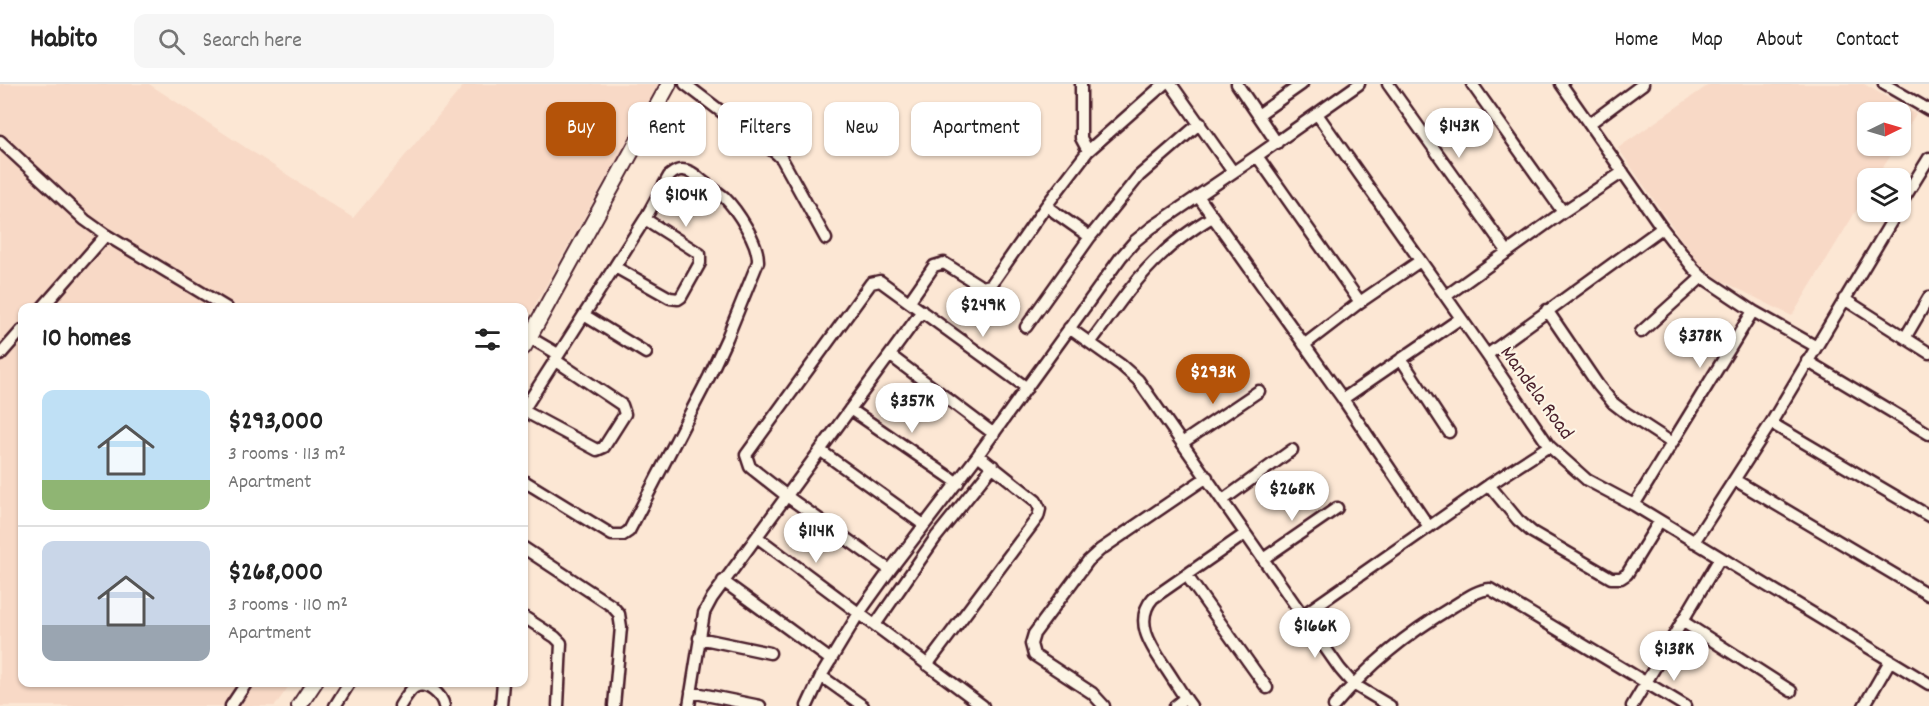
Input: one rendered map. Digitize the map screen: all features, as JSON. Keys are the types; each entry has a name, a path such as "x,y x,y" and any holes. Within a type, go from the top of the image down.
{"main road":[{"path":"528,338 669,84"},
{"path":"299,706 312,687"}],"street":[{"path":"685,84 782,159 826,239"},
{"path":"1081,84 1081,138 1088,151"},
{"path":"909,302 934,266 940,263 944,263 982,287 991,285 1088,151 1164,84"},
{"path":"1172,84 1233,172"},
{"path":"1237,84 1276,143"},
{"path":"1258,116 1302,84"},
{"path":"807,706 821,676 859,613 958,483 1069,328 1135,241 1359,84"},
{"path":"1388,84 1507,251"},
{"path":"1473,84 1563,212"},
{"path":"1561,84 1662,228 1702,277 1815,346"},
{"path":"1590,124 1643,84"},
{"path":"1884,84 1929,110"},
{"name":"Mandela Road","path":"1317,114 1549,446 1587,480 1634,505 1929,684"},
{"path":"1026,327 1090,237 1139,176 1200,123"},
{"path":"0,141 85,220 106,236 219,303"},
{"path":"1257,156 1360,302"},
{"path":"1911,187 1929,158"},
{"path":"528,403 645,219 669,176 683,170 691,172 724,198 738,216 757,251 758,262 727,338 629,531 623,535 612,535 528,483"},
{"path":"1446,296 1507,251 1623,172"},
{"path":"1198,196 1342,399 1429,527"},
{"path":"1046,206 1090,237"},
{"path":"1090,343 1141,276 1160,256 1179,239 1212,217"},
{"path":"615,267 670,297 678,299 681,297 700,263 700,254 645,219"},
{"path":"1694,542 1771,423 1891,222"},
{"path":"1487,355 1662,228"},
{"path":"46,303 106,236"},
{"path":"1304,345 1360,302 1420,261"},
{"path":"1641,332 1702,277"},
{"path":"890,570 750,467 746,455 871,283 879,281 1027,388"},
{"path":"1905,338 1929,297"},
{"path":"1844,299 1929,353"},
{"path":"1547,310 1598,385 1613,403 1672,443"},
{"path":"1634,505 1753,310"},
{"path":"688,706 704,613 723,581 788,497 922,311"},
{"path":"584,315 646,353"},
{"path":"1342,399 1461,318"},
{"path":"1069,328 1131,372 1207,477 1331,658 1353,684 1390,706"},
{"path":"0,355 18,335"},
{"path":"528,343 556,357 622,405 625,414 604,447 597,450 528,412"},
{"path":"891,356 994,434"},
{"path":"1401,359 1449,432"},
{"path":"1807,361 1929,434"},
{"path":"1182,443 1259,391"},
{"path":"850,409 958,483"},
{"path":"1771,423 1929,516"},
{"path":"1303,615 1489,485 1549,446"},
{"path":"1223,500 1292,450"},
{"path":"821,451 924,525"},
{"path":"927,665 1038,517 1040,509 1036,501 978,455"},
{"path":"875,625 936,537 993,466"},
{"path":"1104,706 1092,693 1034,655 1031,645 1034,634 1088,561 1100,550 1207,477"},
{"path":"1735,480 1929,595"},
{"path":"1489,485 1518,520 1532,532 1611,578 1621,578 1627,574 1659,522"},
{"path":"1263,559 1338,508"},
{"path":"1175,706 1188,702 1147,639 1144,623 1146,609 1153,598 1245,534"},
{"path":"757,537 983,706"},
{"path":"528,551 612,606 619,614 621,627 614,706"},
{"path":"1632,706 1720,558"},
{"path":"1187,576 1267,688"},
{"path":"723,581 831,660"},
{"path":"1334,706 1381,657 1420,626 1478,592 1490,589 1685,706"},
{"path":"528,620 559,639 561,643 558,706"},
{"path":"1682,621 1791,691"},
{"path":"699,638 770,652"},
{"path":"1864,706 1890,661"},
{"path":"821,676 863,706"},
{"path":"231,706 244,687"},
{"path":"335,706 347,687"},
{"path":"400,706 414,687"},
{"path":"427,687 431,688 441,698 444,706"},
{"path":"501,706 503,687"},
{"path":"691,692 760,706"}],"shaded area":[{"path":"0,84 149,84 353,218 465,84 659,84 649,102 628,102 628,139 528,318 528,303 18,303 18,687 288,687 275,706 0,706"},
{"path":"1710,84 1864,84 1895,102 1857,102 1857,156 1890,156 1883,168 1857,168 1857,209 1792,316 1703,271 1618,148"},
{"path":"1911,111 1916,114 1911,122"}]}
